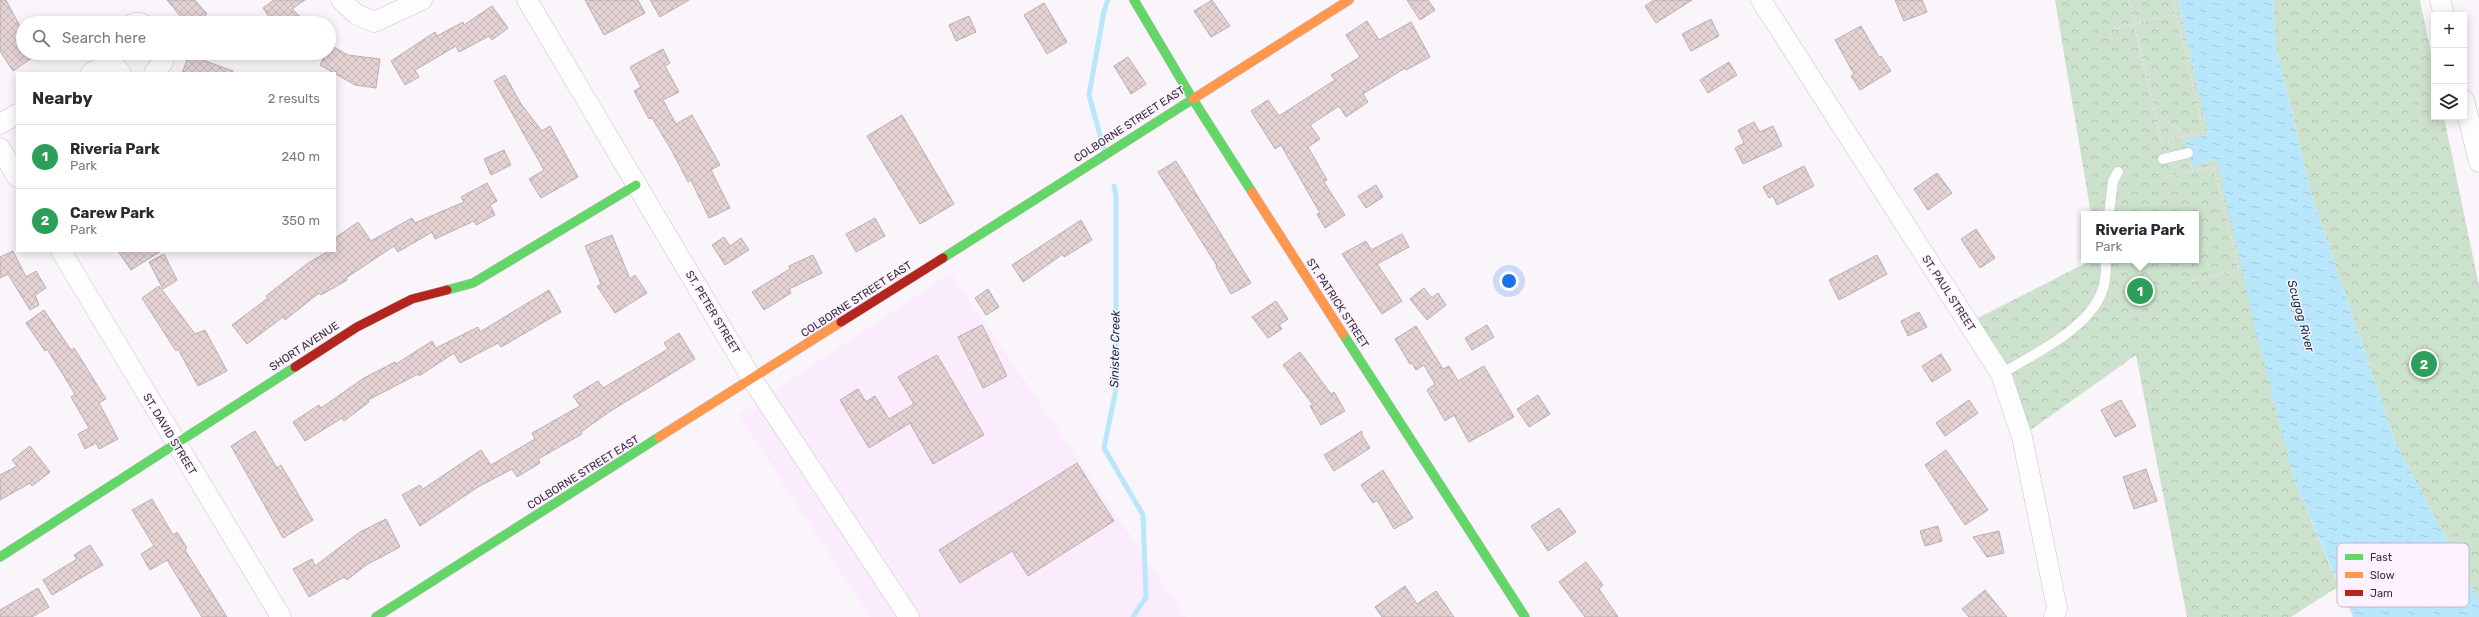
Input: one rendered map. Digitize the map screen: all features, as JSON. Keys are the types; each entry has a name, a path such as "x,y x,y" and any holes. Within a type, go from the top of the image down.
{"street":[{"path":"341,0 356,14 374,22 410,8 422,0"},
{"name":"ST. PETER STREET","path":"527,0 752,379 909,617"},
{"name":"ST. PATRICK STREET","path":"1134,0 1192,98 1525,617"},
{"name":"COLBORNE STREET EAST","path":"376,617 1192,98 1349,0"},
{"name":"ST. PAUL STREET","path":"1762,0 2001,374 2022,437 2057,608 2054,617"},
{"path":"2440,0 2443,12"},
{"path":"155,72 163,60"},
{"path":"93,72 114,63"},
{"path":"2467,112 2479,162"},
{"path":"0,124 16,115"},
{"path":"0,148 16,175"},
{"name":"SHORT AVENUE","path":"0,557 357,327 412,299 473,283 636,185"},
{"name":"ST. DAVID STREET","path":"62,252 175,443 281,617"}],"lane":[{"path":"2164,159 2188,153"},
{"path":"2109,211 2113,181 2118,172"},
{"path":"2001,374 2080,324 2100,295 2104,284 2106,263"}],"path":[{"path":"2129,0 2154,113 2162,142 2164,159"},
{"path":"2162,142 2204,132 2173,0"},
{"path":"2112,40 2110,29 2176,14"},
{"path":"2154,113 2187,136"},
{"path":"2167,177 2214,166 2216,173 2239,270 2192,281"}],"shaded area":[{"path":"951,273 1186,617 870,617 739,415"}],"green space":[{"path":"2055,0 2178,0 2208,134 2185,141 2192,166 2217,160 2294,480 2337,581 2337,587 2291,617 2187,617 2136,355 2022,436 1966,324 2086,263 2199,263 2199,211 2090,211"},
{"path":"2273,0 2420,0 2431,53 2431,120 2445,120 2479,286 2479,600 2469,581 2469,543 2449,543 2395,442 2310,189 2276,47"}],"water":[{"name":"Scugog River","path":"2178,0 2273,0 2276,47 2310,189 2395,442 2449,543 2337,543 2337,580 2294,480 2256,332 2217,160 2192,167 2185,141 2208,134"},
{"name":"Scugog River","path":"2469,581 2479,600 2479,617 2353,617 2349,607 2469,607"}],"building":[{"path":"0,0 6,0 16,19 16,60 29,60 13,71 0,51"},
{"path":"167,0 195,0 207,14 205,16 180,16"},
{"path":"274,0 305,0 292,9 300,16 268,16 263,8"},
{"path":"585,0 638,0 645,13 604,35"},
{"path":"650,0 689,0 660,17"},
{"path":"1212,0 1230,26 1211,37 1194,11"},
{"path":"1407,0 1428,0 1435,10 1420,20"},
{"path":"1654,0 1692,0 1656,23 1645,6"},
{"path":"1895,0 1922,0 1927,12 1904,21"},
{"path":"1044,3 1067,42 1047,54 1024,15"},
{"path":"492,6 508,28 492,40 489,36 459,52 456,46 415,70 419,77 405,85 391,61 435,32 437,36 463,22 464,25"},
{"path":"969,16 976,32 956,41 949,25"},
{"path":"1711,19 1719,36 1691,51 1682,34"},
{"path":"1367,21 1379,40 1411,22 1430,57 1406,70 1405,68 1363,94 1368,102 1346,117 1339,106 1310,125 1320,139 1308,147 1327,180 1324,182 1345,215 1325,228 1317,214 1320,213 1281,145 1275,149 1251,111 1268,100 1279,116 1335,80 1331,75 1360,57 1346,35"},
{"path":"1861,26 1879,57 1881,56 1891,71 1860,90 1851,76 1854,74 1835,40"},
{"path":"336,48 348,55 380,59 376,88 355,85 336,74 336,72 332,72 320,65 322,60 336,60"},
{"path":"663,49 670,63 665,66 679,92 663,100 676,124 692,115 720,165 711,170 730,208 709,218 691,180 688,182 672,151 652,118 649,119 634,91 641,87 630,67"},
{"path":"1128,57 1146,84 1131,94 1114,66"},
{"path":"187,60 203,60 233,71 232,72 182,72"},
{"path":"1729,62 1737,75 1708,93 1700,80"},
{"path":"505,75 521,104 542,131 550,126 578,177 541,198 529,179 544,170 494,81"},
{"path":"902,115 954,204 920,224 867,136"},
{"path":"1754,122 1760,132 1773,126 1782,146 1743,164 1735,148 1744,143 1738,130"},
{"path":"504,150 511,165 491,175 484,159"},
{"path":"1176,161 1251,283 1231,294 1216,267 1217,266 1158,172"},
{"path":"1804,166 1814,186 1777,205 1773,196 1769,198 1763,187"},
{"path":"1937,173 1952,193 1928,210 1914,189"},
{"path":"487,183 497,201 490,205 495,215 476,225 474,221 435,239 432,232 398,252 394,246 346,278 347,280 321,295 319,293 285,320 283,317 247,344 232,325 268,298 266,296 308,263 327,252 336,252 336,237 358,222 371,241 412,218 415,223 464,202 461,197"},
{"path":"1376,185 1383,197 1366,208 1358,196"},
{"path":"875,218 885,236 856,252 846,234"},
{"path":"1081,220 1092,240 1064,257 1063,254 1023,282 1012,265"},
{"path":"1976,229 1995,258 1980,268 1961,239"},
{"path":"1402,234 1409,247 1377,264 1402,301 1382,314 1342,254 1366,241 1371,250"},
{"path":"612,235 630,279 635,275 647,293 615,313 597,286 601,284 585,246"},
{"path":"724,237 730,246 741,238 749,250 725,265 712,245"},
{"path":"13,251 26,277 36,271 46,288 35,295 39,305 30,310 8,274 0,278 0,257"},
{"path":"119,252 159,252 131,270"},
{"path":"164,254 177,280 163,289 149,262"},
{"path":"813,255 822,273 789,289 791,293 764,310 752,292 790,269 789,266"},
{"path":"1877,255 1887,274 1839,300 1829,280"},
{"path":"159,286 195,334 205,330 227,371 198,386 178,349 176,351 142,298"},
{"path":"1424,288 1432,298 1438,293 1446,305 1427,320 1410,299"},
{"path":"988,289 999,307 986,315 975,298"},
{"path":"549,290 561,312 501,347 498,343 460,363 454,353 419,376 418,374 368,400 369,402 344,421 342,418 305,441 293,422 319,405 321,408 364,378 395,362 396,364 432,341 436,348 478,327 480,332"},
{"path":"1276,301 1288,319 1279,325 1282,329 1268,338 1252,317"},
{"path":"44,310 71,350 74,348 106,399 99,403 118,439 99,449 96,443 85,449 78,434 89,428 71,397 75,394 47,349 45,351 26,323"},
{"path":"1919,312 1927,327 1908,336 1901,321"},
{"path":"982,325 1007,376 983,388 958,337"},
{"path":"1487,325 1494,337 1472,350 1465,338"},
{"path":"1416,326 1443,369 1449,366 1458,381 1484,366 1514,417 1469,442 1454,415 1445,421 1427,390 1435,384 1424,365 1416,370 1412,363 1410,364 1395,339"},
{"path":"679,333 695,359 609,412 581,432 582,434 538,459 540,463 517,477 512,469 478,487 420,526 402,495 420,485 423,489 481,450 491,465 535,439 532,433 580,406 573,396 598,381 603,388 668,349 664,343"},
{"path":"1300,352 1331,394 1334,392 1345,411 1321,425 1310,406 1313,405 1283,365"},
{"path":"1941,354 1951,370 1932,382 1922,366"},
{"path":"937,355 984,435 933,464 910,423 869,448 840,400 858,389 866,402 875,396 889,419 914,404 898,377"},
{"path":"1538,395 1550,414 1529,427 1517,409"},
{"path":"1969,400 1978,413 1945,436 1936,423"},
{"path":"2121,400 2136,426 2115,437 2101,410"},
{"path":"255,431 277,468 281,465 313,520 283,538 231,446"},
{"path":"1362,431 1362,435 1370,448 1334,471 1324,455"},
{"path":"30,446 50,472 32,486 30,483 0,500 0,475 17,466 12,460"},
{"path":"1946,450 1988,510 1965,525 1925,465"},
{"path":"1077,463 1114,521 1028,576 1012,551 960,583 939,550"},
{"path":"2146,469 2157,501 2134,509 2123,477"},
{"path":"1383,470 1413,518 1394,529 1377,500 1373,503 1361,485"},
{"path":"152,499 173,535 177,532 187,548 185,550 227,617 202,617 167,560 150,570 141,554 154,546 132,510"},
{"path":"1559,508 1576,532 1548,551 1531,526"},
{"path":"386,519 400,547 366,565 347,580 344,577 309,597 293,569 312,559 315,566 360,532"},
{"path":"1938,526 1942,541 1925,546 1920,531"},
{"path":"1999,531 2004,553 1987,557 1973,537"},
{"path":"90,545 103,565 52,595 43,580 77,559 74,555"},
{"path":"1586,562 1603,585 1599,589 1618,617 1585,617 1559,582"},
{"path":"1405,586 1417,604 1436,591 1454,617 1382,617 1375,607"},
{"path":"38,588 49,607 32,617 0,617 0,610"},
{"path":"1985,590 2007,617 1969,617 1962,609"}],"waterway":[{"name":"Sinister Creek","path":"1104,149 1089,95 1104,11 1108,0"},
{"name":"Sinister Creek","path":"1114,186 1116,195 1116,389 1104,448 1143,515 1146,597 1133,617"}],"traffic: fast":[{"path":"1134,0 1192,98 1252,192"},
{"path":"943,258 1193,99"},
{"path":"447,290 473,283 636,185"},
{"path":"1343,334 1525,617"},
{"path":"0,557 295,367"},
{"path":"376,617 659,437"}],"traffic: slow":[{"path":"1193,99 1349,0"},
{"path":"1252,192 1343,334"},
{"path":"659,437 841,322"}],"traffic: jam":[{"path":"841,322 943,258"},
{"path":"295,367 357,327 412,299 447,290"}],"place":[{"name":"Riveria Park","path":"2140,291"},
{"name":"Carew Park","path":"2424,364"}]}
